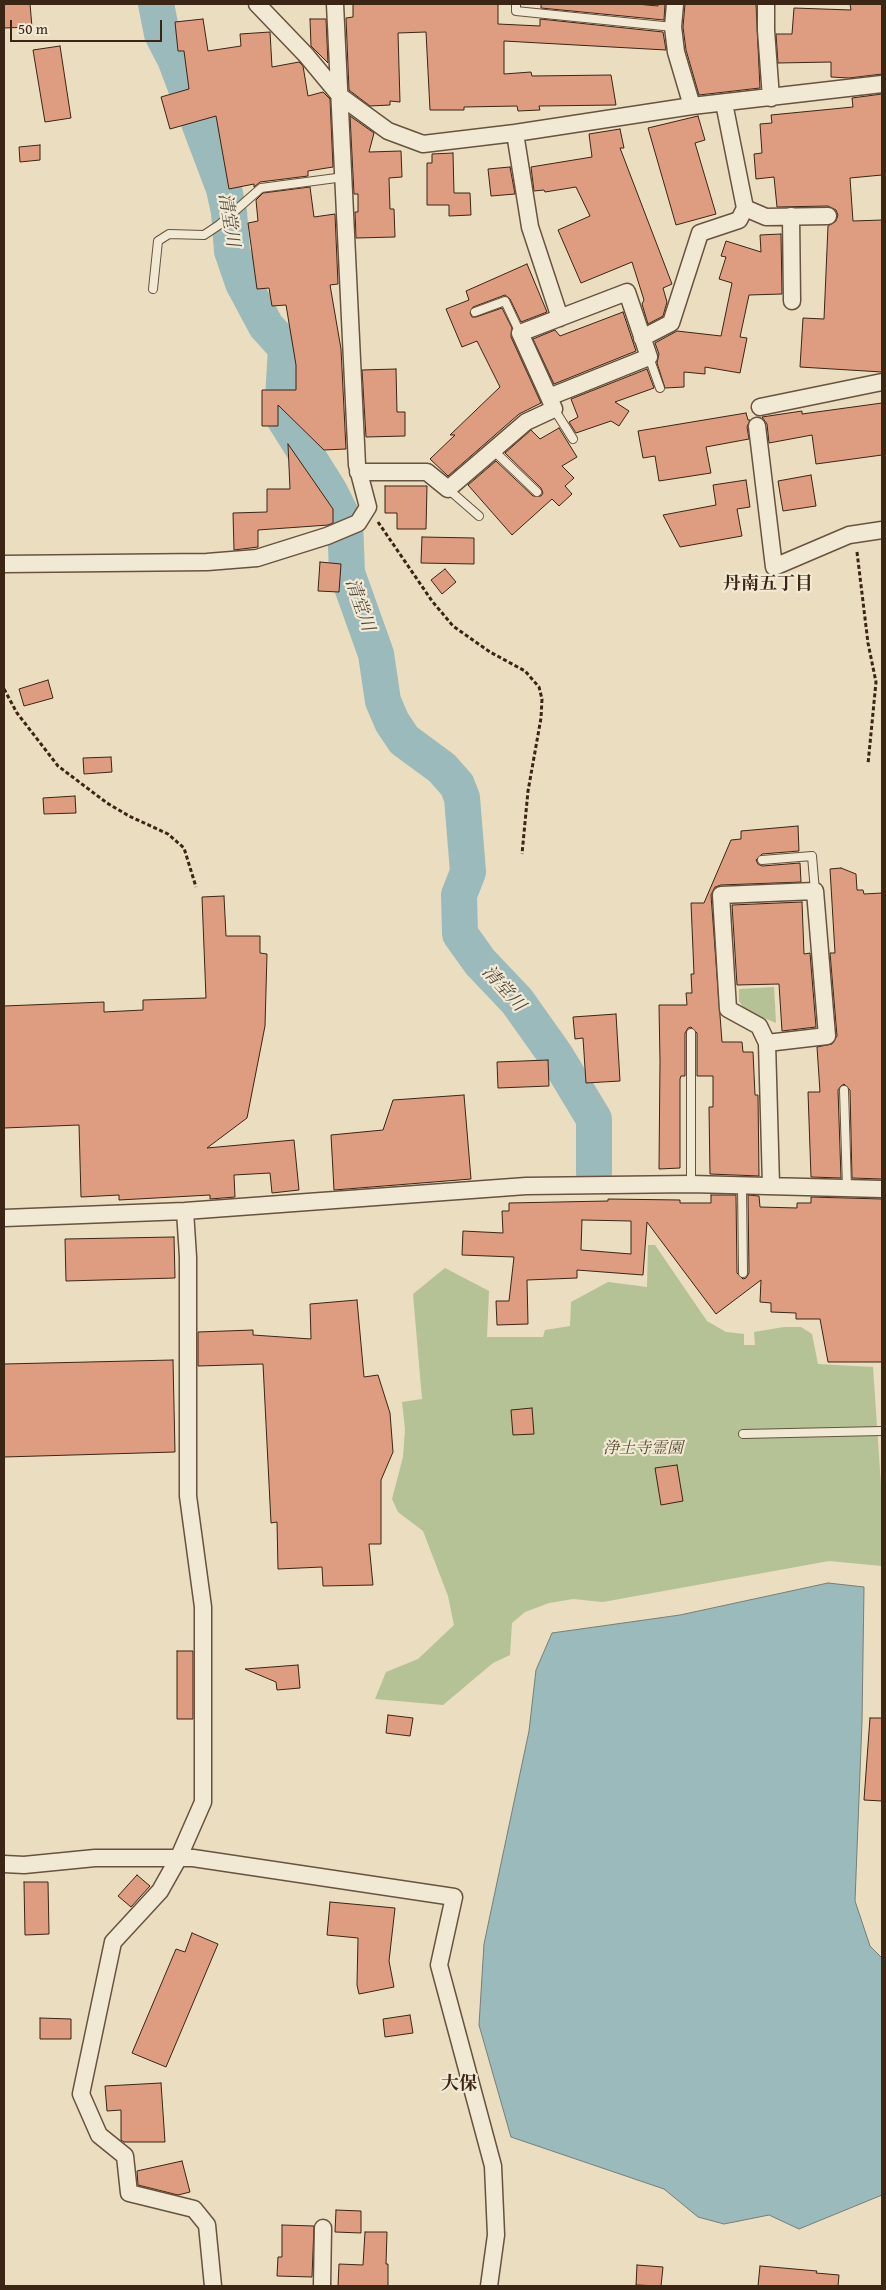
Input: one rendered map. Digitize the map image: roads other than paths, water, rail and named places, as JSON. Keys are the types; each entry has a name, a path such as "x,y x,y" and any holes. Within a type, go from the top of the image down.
{"street":[{"path":"257,4 306,55 340,96 388,131 423,144 515,134 692,106 724,104 882,84"},
{"path":"4,564 207,562 256,558 358,524 368,507 358,472 335,4"},
{"path":"675,4 673,27 676,52 692,106"},
{"path":"766,4 771,98"},
{"path":"642,338 672,323 700,233 739,220 745,208 724,104"},
{"path":"515,134 530,226 560,318"},
{"path":"745,208 766,217 828,216"},
{"path":"791,216 792,301"},
{"path":"358,472 428,472 448,489 526,422 552,403 649,357 627,292 520,333 552,403"},
{"path":"760,406 882,382"},
{"path":"757,426 774,567 849,535 882,530"},
{"path":"767,1043 827,1036 815,891 721,895 728,1009 759,1026 767,1043 771,1185"},
{"path":"4,1218 185,1212 526,1186 742,1184 882,1189"},
{"path":"185,1212 188,1257 188,1496 203,1607 203,1802 178,1859 160,1891 113,1942 81,2094 99,2135 125,2156 129,2193 194,2208 207,2225 213,2286"},
{"path":"4,1864 24,1865 95,1858 193,1858 454,1897 439,1966 493,2166 496,2235 489,2286"},
{"path":"322,2286 323,2228"}],"lane":[{"path":"516,4 516,12 673,27"},
{"path":"153,289 158,241 169,234 204,235 219,225 261,188 344,177"},
{"path":"475,312 505,301 520,333"},
{"path":"649,357 660,388"},
{"path":"552,403 573,439"},
{"path":"493,450 537,492"},
{"path":"448,489 479,516"},
{"path":"762,860 812,856 815,891"},
{"path":"691,1034 691,1184"},
{"path":"844,1090 847,1188"},
{"path":"742,1184 744,1273"},
{"path":"744,1434 882,1431"}],"water":[{"path":"828,1583 864,1587 862,1721 855,1901 870,1946 882,1958 882,2195 799,2229 769,2215 724,2224 698,2217 664,2189 511,2137 479,2025 484,1944 529,1731 536,1670 552,1633 680,1615"}],"waterway":[{"name":"清堂川","path":"156,4 162,34 175,59 224,189 229,212 232,251 243,283 266,326 286,348 282,415 330,492 345,522 347,573 376,654 383,701 392,722 404,740 442,768 457,785 462,798 468,872 459,895 460,934 480,962 517,1001 556,1056 594,1119 594,1173"}],"district":[{"name":"丹南五丁目","path":"768,584"},
{"name":"大保","path":"459,2084"}],"park label":[{"name":"浄土寺霊園","path":"643,1449"}]}
